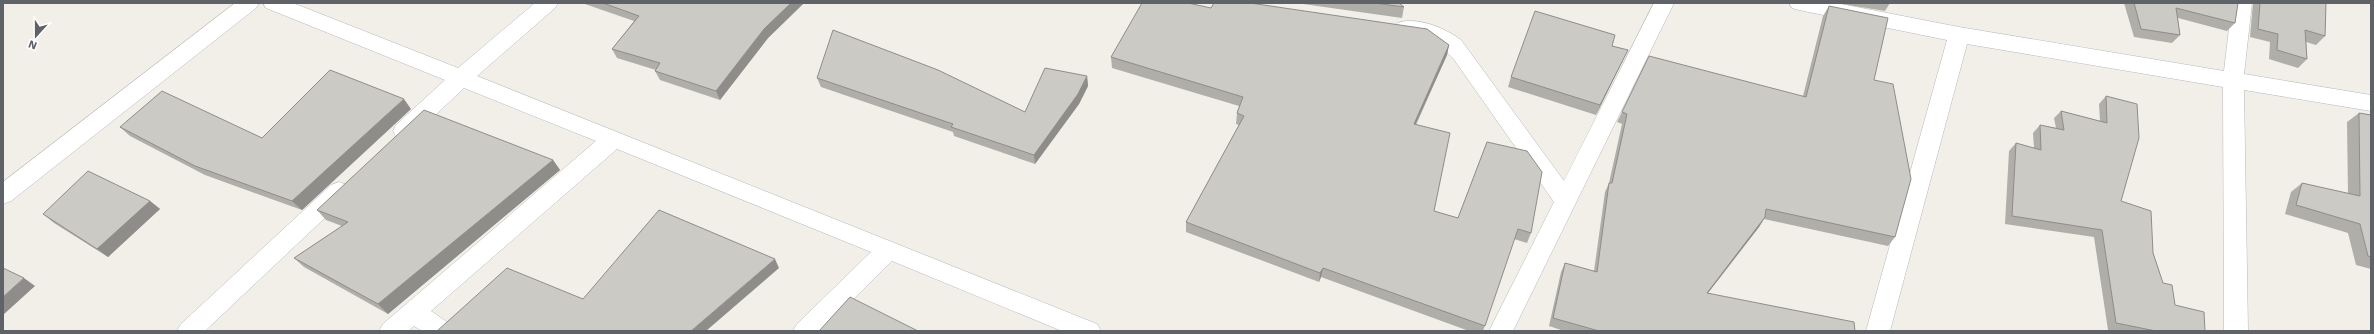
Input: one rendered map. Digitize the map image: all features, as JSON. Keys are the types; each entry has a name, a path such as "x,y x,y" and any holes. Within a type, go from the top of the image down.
{"street":[{"path":"3,195 249,3"},
{"path":"273,3 889,249 1089,331"},
{"path":"392,142 461,78 548,3"},
{"path":"1501,331 1664,3"},
{"path":"1799,3 1959,35 2371,103"},
{"path":"2236,331 2233,81 2242,3"},
{"path":"1381,24 1428,31 1448,39 1460,52 1565,200"},
{"path":"1878,331 1959,35"},
{"path":"391,331 614,140"},
{"path":"189,331 351,180"},
{"path":"805,331 889,249"},
{"path":"413,312 442,331"}],"building":[{"path":"603,3 791,3 764,29 716,91 655,71 660,63 612,49 639,16"},
{"path":"1142,3 1188,3 1211,8 1214,3 1250,3 1427,29 1449,45 1414,124 1450,133 1434,211 1458,218 1487,142 1527,151 1542,172 1531,233 1518,229 1485,326 1323,268 1320,273 1186,222 1244,116 1237,113 1243,97 1111,57"},
{"path":"1375,3 1399,3 1404,7"},
{"path":"2134,3 2238,3 2235,23 2176,8 2180,35 2141,29"},
{"path":"2260,3 2326,3 2325,36 2305,30 2307,59 2277,50 2278,34 2258,29"},
{"path":"1829,6 1888,18 1874,80 1893,84 1911,179 1895,237 1766,209 1765,217 1707,293 1854,322 1855,331 1599,331 1553,318 1565,263 1597,272 1609,183 1612,183 1627,114 1622,112 1649,56 1806,97"},
{"path":"1535,11 1615,35 1612,46 1628,50 1600,105 1511,77"},
{"path":"833,30 938,70 1025,112 1045,68 1087,76 1078,94 1034,155 951,127 953,124 817,78"},
{"path":"330,70 404,99 292,201 195,166 120,127 162,91 262,138"},
{"path":"2106,96 2137,104 2139,138 2121,201 2151,211 2153,253 2163,283 2172,285 2175,305 2204,312 2205,331 2156,331 2116,323 2102,230 2012,216 2016,143 2041,150 2040,125 2064,130 2061,111 2107,123"},
{"path":"424,110 553,160 378,304 294,258 348,222 317,210"},
{"path":"2359,113 2371,115 2371,257 2368,256 2360,224 2296,205 2302,183 2360,196"},
{"path":"88,171 150,201 97,249 43,214"},
{"path":"659,210 775,259 691,331 437,331 507,268 583,299"},
{"path":"3,268 24,278 3,297"},
{"path":"850,297 918,331 819,331"}]}
